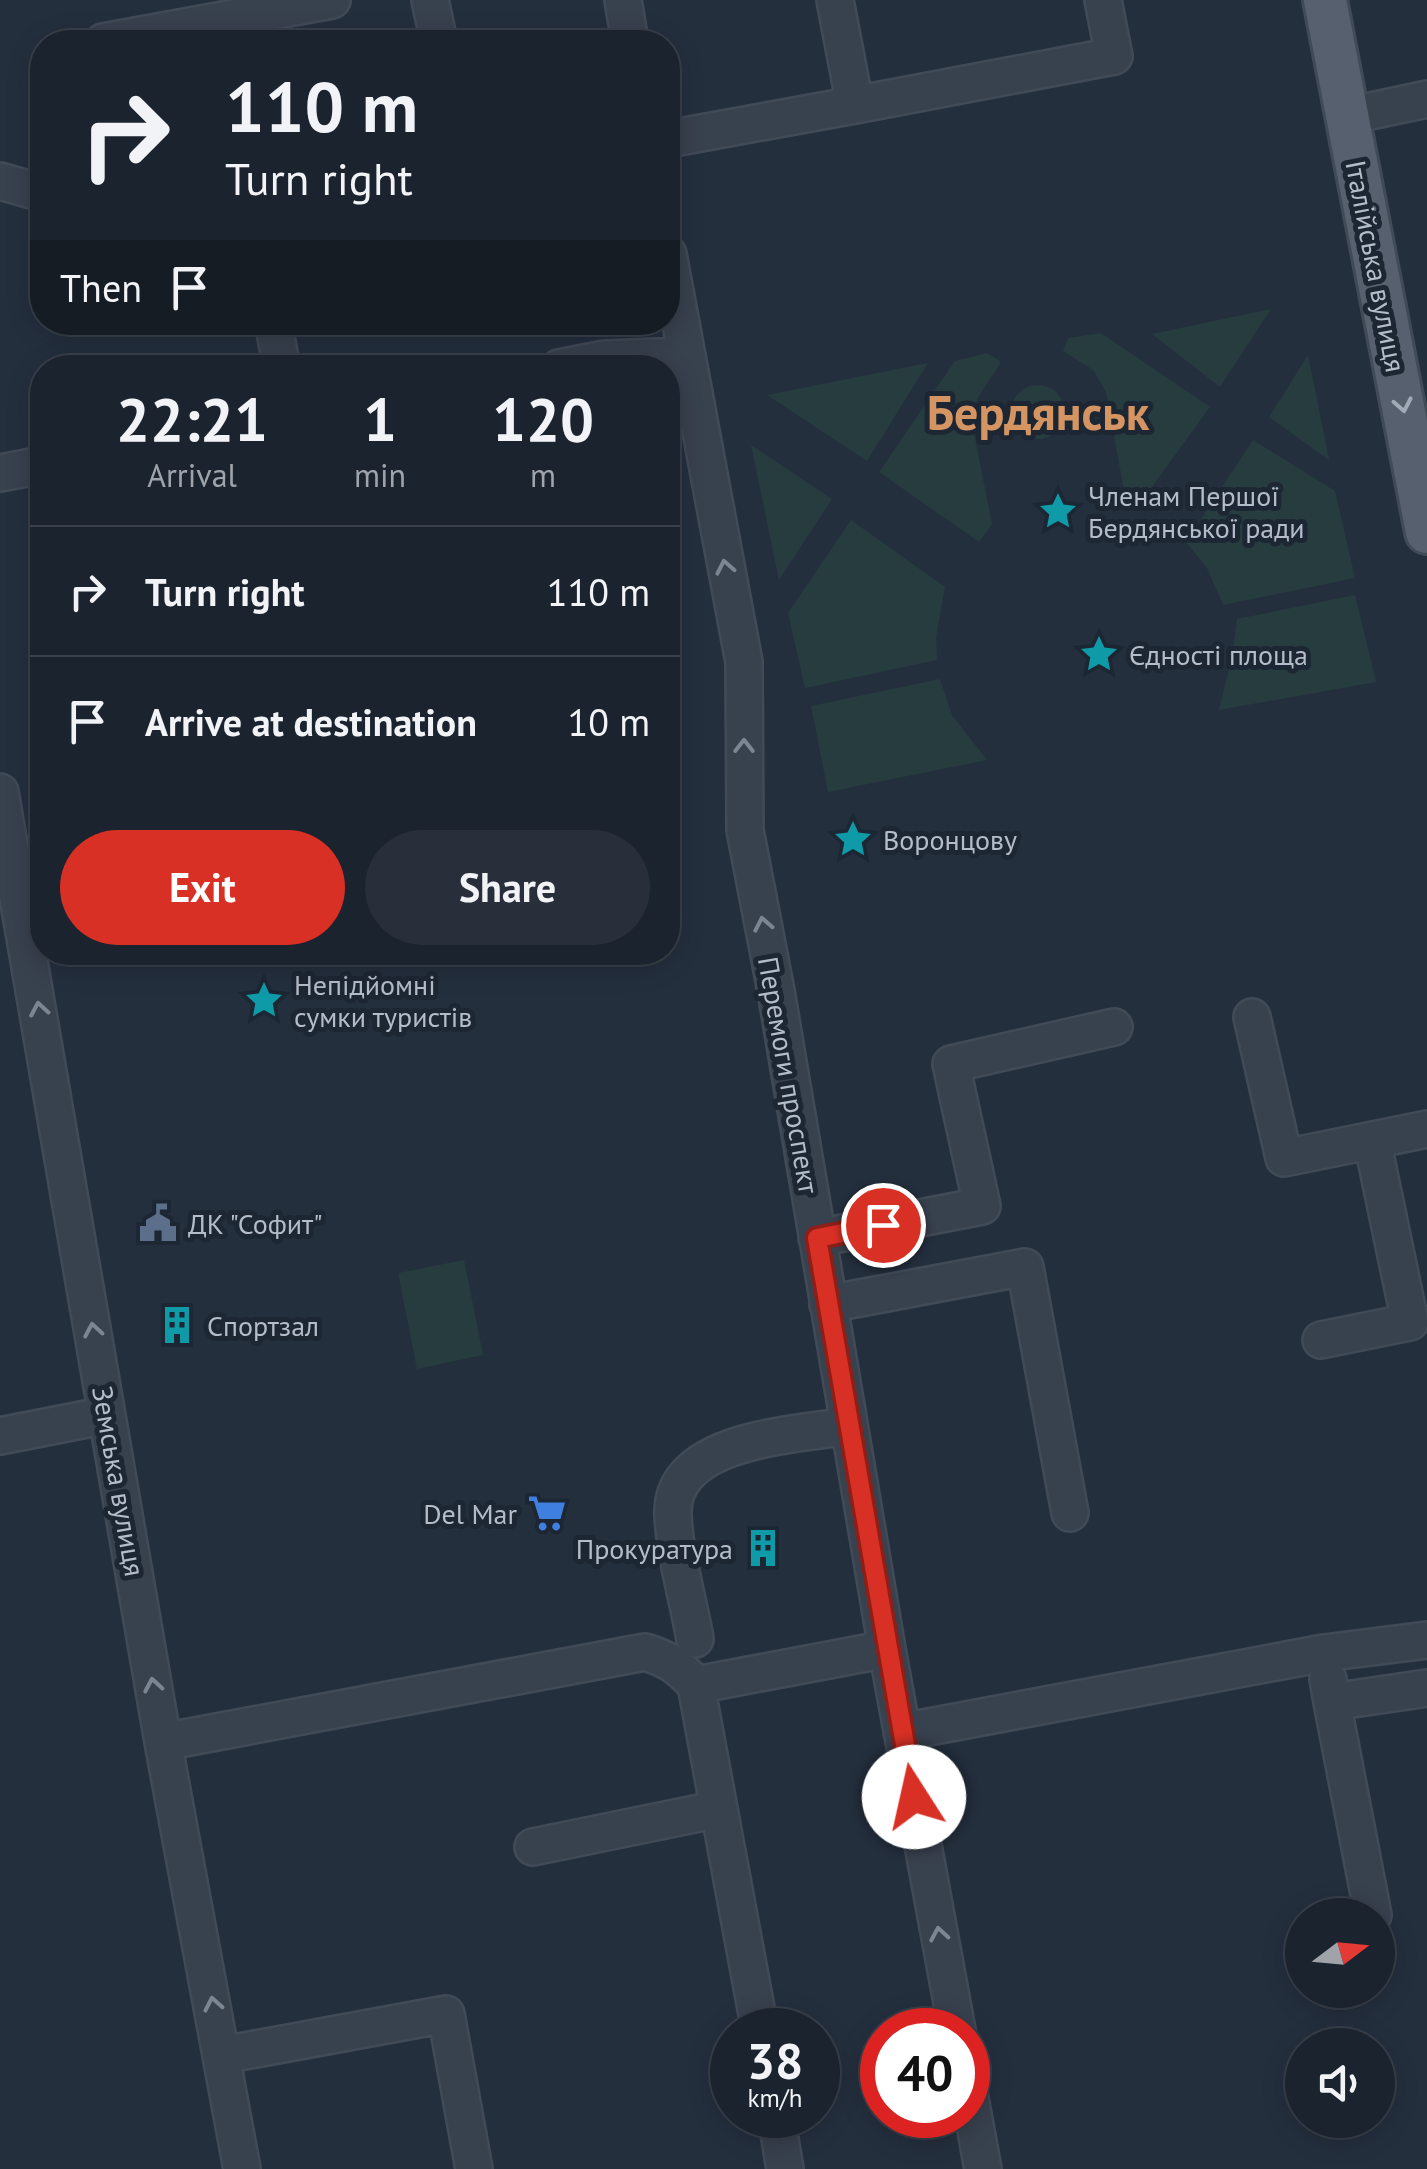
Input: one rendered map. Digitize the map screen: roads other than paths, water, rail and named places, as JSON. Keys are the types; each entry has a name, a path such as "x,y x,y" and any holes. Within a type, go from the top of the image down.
{"main road":[{"name":"Італійська вулиця","path":"1325,0 1427,532"}],"street":[{"path":"168,30 332,0"},
{"path":"430,0 436,30"},
{"path":"623,0 628,30"},
{"path":"835,0 855,105"},
{"path":"680,137 1114,56 1103,0"},
{"path":"1348,116 1427,99"},
{"path":"0,181 30,190"},
{"name":"Перемоги проспект","path":"680,326 744,662 745,830 886,1650 953,2008"},
{"path":"680,356 685,356"},
{"path":"0,473 30,467"},
{"name":"Земська вулиця","path":"0,792 30,965"},
{"name":"Земська вулиця","path":"30,965 163,1742 242,2169"},
{"path":"1252,1018 1284,1158 1427,1129"},
{"path":"817,1238 982,1206 951,1064 1114,1028"},
{"path":"1321,1340 1410,1322 1372,1140"},
{"path":"828,1304 1026,1266 1070,1513"},
{"path":"0,1436 108,1414"},
{"path":"695,1638 672,1514 679,1484 697,1464 717,1452 848,1426"},
{"path":"902,1732 1324,1653 1427,1640"},
{"path":"696,1685 886,1650"},
{"path":"163,1742 646,1652 666,1658 696,1685 756,2008"},
{"path":"1324,1653 1370,1898"},
{"path":"1332,1702 1427,1688"},
{"path":"533,1847 719,1809"},
{"path":"223,2055 446,2014 474,2169"},
{"path":"780,2138 785,2169"},
{"path":"977,2138 983,2169"}],"place":[{"name":"Членам Першої Бердянської ради","path":"1058,511"},
{"name":"Єдності площа","path":"1099,654"},
{"name":"Воронцову","path":"853,839"},
{"name":"Непідйомні сумки туристів","path":"264,1000"},
{"name":"ДК \"Софит\"","path":"158,1223"},
{"name":"Спортзал","path":"177,1325"},
{"name":"Del Mar","path":"547,1513"},
{"name":"Прокуратура","path":"763,1548"}],"district":[{"name":"Бердянськ","path":"1038,412"}]}
